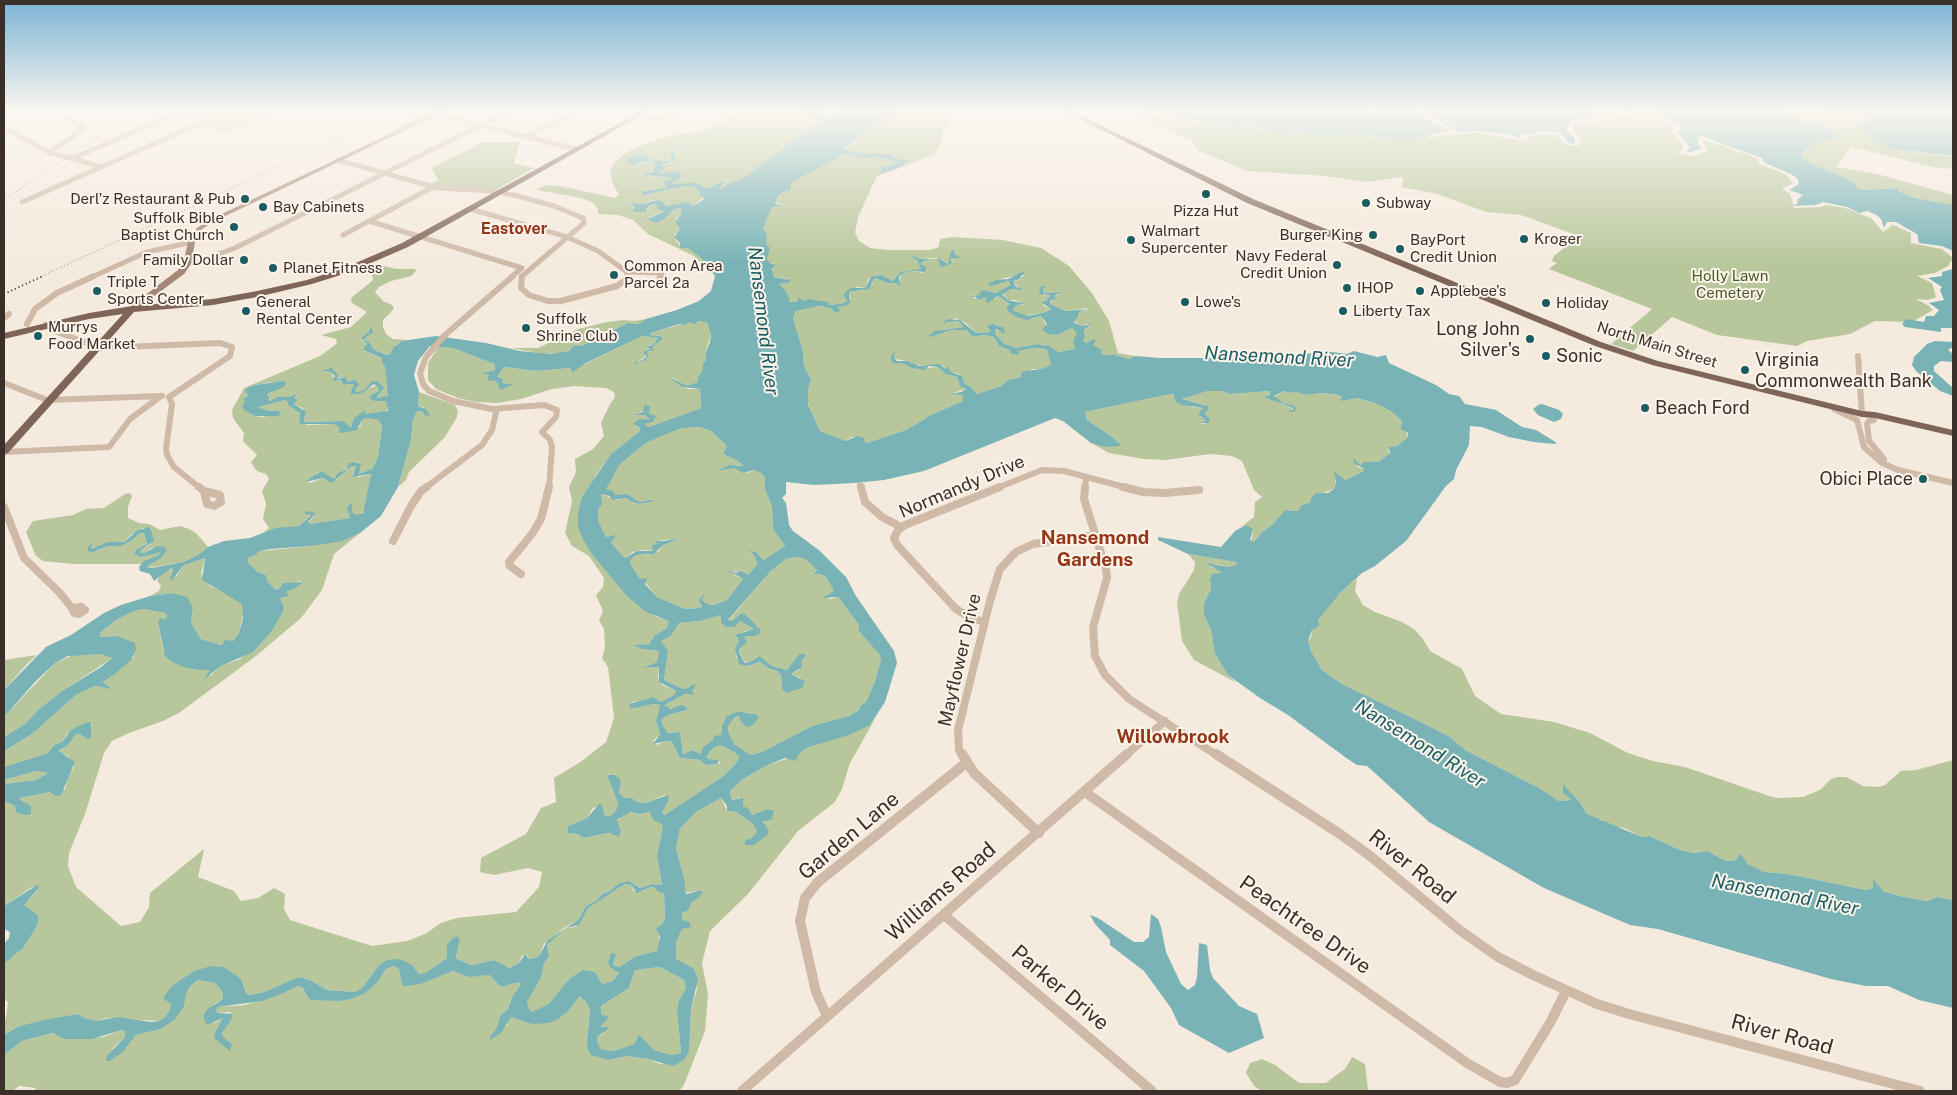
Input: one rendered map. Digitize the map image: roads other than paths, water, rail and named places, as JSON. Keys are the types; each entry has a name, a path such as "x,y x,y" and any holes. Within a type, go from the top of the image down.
{"main road":[{"path":"4,452 96,347 133,308 181,272 187,264 196,233 209,222 333,162"},
{"path":"4,331 27,324 94,310 224,300 291,287 362,264 421,236 553,162"},
{"name":"North Main Street","path":"1170,162 1234,194 1241,201 1241,204 1264,207 1613,349 1669,366 1812,401 1862,414 1874,420 1953,439"},
{"path":"4,336 46,325 133,308"},
{"name":"North Main Street","path":"1862,414 1875,414 1953,433"}],"street":[{"path":"83,162 102,167"},
{"path":"22,202 113,162"},
{"path":"345,162 433,187 499,192 542,202 584,219 584,223 566,236 523,274 520,283 521,288 526,294 548,302 561,302 617,286 627,279 627,272"},
{"path":"216,255 235,248 406,162"},
{"path":"343,235 433,187"},
{"path":"470,209 566,236 598,251 627,272 662,273 659,279"},
{"path":"369,221 518,265 522,269 468,312 444,335 426,357 420,368 423,384 435,395 453,401 497,409 544,405 556,410 556,417 542,432 550,440 552,447 551,480 541,519 532,534 509,562 510,566 521,574"},
{"path":"27,324 35,309 57,294 147,252 192,242"},
{"path":"4,452 109,447 130,418 230,356 232,347 220,343 96,347 52,330 46,325"},
{"path":"1858,356 1862,414"},
{"path":"4,384 49,400 165,397 172,404 166,449 167,455 174,467 204,491"},
{"path":"1812,401 1846,413 1857,420 1861,441 1866,450 1890,467 1953,483"},
{"path":"393,541 421,491 482,445 492,430 497,409"},
{"path":"1874,420 1869,420 1867,424 1873,448 1884,458 1905,471"},
{"name":"Normandy Drive","path":"984,622 971,618 956,609 897,545 895,534 901,527 1036,472 1056,470 1143,492 1164,493 1199,490"},
{"name":"River Road","path":"1086,478 1084,499 1107,578 1093,627 1092,644 1095,656 1105,675 1115,687 1340,834 1484,948 1533,975 1566,991 1629,1014 1920,1091"},
{"path":"860,485 865,502 882,517 901,527"},
{"path":"4,507 24,558 59,592 72,608"},
{"name":"Mayflower Drive","path":"1039,833 981,781 966,763 960,750 958,730 984,622 1000,569 1010,556 1033,544 1096,535"},
{"name":"Williams Road","path":"745,1090 1165,721"},
{"name":"Garden Lane","path":"827,1016 816,992 800,921 806,898 818,882 966,763"},
{"name":"Peachtree Drive","path":"1085,792 1467,1063 1508,1087"},
{"name":"Parker Drive","path":"944,915 1152,1091"},
{"path":"1508,1087 1526,1064 1566,991"}],"water":[{"path":"628,162 642,162 633,166"},
{"name":"Nansemond River","path":"653,162 671,162 662,165 664,169 659,173 675,172 681,174 681,178 672,184 695,183 709,188 727,179 719,189 722,189 728,184 742,179 765,162 829,162 791,184 790,190 778,197 775,203 781,206 772,207 763,229 767,235 766,244 770,248 767,259 770,263 776,265 772,269 774,277 791,280 788,283 779,284 786,291 790,302 797,302 799,297 805,301 808,299 829,302 828,304 830,305 844,303 847,301 844,295 845,292 851,288 865,288 871,277 881,275 893,281 900,272 921,269 918,261 907,254 921,259 930,259 921,264 926,267 925,272 912,271 901,274 899,277 900,287 895,283 888,283 875,278 869,289 849,292 850,302 847,305 838,307 840,311 838,312 834,312 831,308 818,306 796,311 793,318 803,351 804,366 811,380 808,390 808,404 820,431 845,441 858,436 864,438 867,443 906,430 931,415 963,401 963,395 949,394 966,389 960,386 957,377 946,374 938,367 929,366 925,370 893,363 891,356 895,351 894,358 897,361 907,361 919,366 939,364 946,369 947,366 951,372 962,376 964,383 977,394 1001,386 1008,380 1021,377 1021,373 1025,371 1041,369 1051,365 1047,349 1033,348 1018,351 1019,355 1011,354 1010,350 999,346 994,337 984,335 972,337 967,330 951,330 931,337 928,336 935,331 964,327 958,321 943,323 948,319 960,320 976,333 991,332 987,326 993,324 1003,327 1005,334 996,329 995,334 1005,344 1016,348 1038,344 1049,346 1058,352 1075,349 1073,341 1077,333 1072,328 1057,335 1048,334 1042,330 1047,324 1041,316 1027,320 1019,318 1006,309 1010,304 998,296 988,303 985,301 987,297 977,300 976,297 969,296 980,295 980,292 983,290 996,293 1011,285 1008,281 990,286 988,284 996,280 1008,279 1022,272 1026,273 1020,279 1013,281 1016,287 1022,290 1011,289 1002,294 1008,300 1027,304 1017,305 1013,309 1014,311 1028,316 1051,309 1041,302 1046,301 1051,295 1039,294 1041,286 1047,287 1043,288 1044,293 1062,292 1054,296 1056,299 1051,300 1050,304 1066,311 1088,309 1079,312 1078,317 1073,322 1082,326 1092,324 1084,330 1085,337 1083,341 1087,343 1093,339 1096,340 1093,345 1102,350 1101,353 1103,355 1115,355 1129,359 1135,356 1159,358 1282,358 1325,351 1347,354 1354,351 1377,357 1386,355 1389,363 1436,385 1449,394 1459,396 1465,404 1496,410 1522,427 1536,430 1557,443 1534,442 1509,437 1482,427 1470,426 1469,445 1456,470 1454,479 1446,486 1406,541 1375,566 1362,573 1340,593 1318,620 1319,626 1312,630 1308,641 1311,651 1322,670 1342,684 1450,737 1465,750 1539,788 1559,801 1572,800 1563,793 1563,784 1581,804 1587,814 1642,837 1650,836 1680,850 1694,853 1707,851 1726,861 1736,860 1741,853 1747,864 1764,872 1788,874 1866,890 1873,888 1873,879 1883,891 1899,896 1927,901 1937,897 1953,900 1953,1008 1919,1000 1888,986 1866,986 1831,979 1658,929 1630,925 1544,888 1429,822 1367,766 1357,765 1288,715 1228,675 1215,654 1211,630 1204,615 1204,603 1211,589 1211,581 1209,580 1212,574 1223,573 1206,563 1229,567 1236,565 1237,562 1188,554 1158,540 1158,537 1221,547 1235,531 1246,525 1253,529 1250,540 1254,542 1285,510 1298,511 1301,506 1311,502 1311,498 1316,493 1328,493 1334,489 1336,481 1334,471 1345,480 1364,471 1364,469 1354,463 1353,458 1361,465 1363,462 1378,462 1389,454 1388,447 1397,446 1408,437 1408,433 1401,429 1402,421 1392,412 1377,404 1358,398 1342,401 1340,400 1342,397 1339,395 1323,393 1305,395 1284,391 1274,396 1283,403 1295,406 1296,410 1292,412 1287,411 1293,410 1293,408 1263,397 1270,395 1270,391 1230,394 1222,391 1208,391 1182,399 1208,406 1209,409 1204,413 1209,418 1210,421 1208,423 1196,423 1206,421 1198,414 1203,408 1182,405 1175,401 1174,395 1171,394 1085,412 1087,420 1111,436 1120,446 1104,447 1091,443 1063,421 1055,418 924,471 884,480 854,483 814,485 786,482 786,494 782,498 786,503 789,525 793,531 820,551 846,577 856,596 894,651 897,663 885,702 870,725 849,735 806,748 798,755 796,761 785,758 768,765 743,779 731,790 732,800 743,798 743,806 749,809 752,815 767,809 774,811 772,819 763,822 769,831 767,835 754,845 745,845 745,840 750,839 756,834 757,831 753,824 736,812 727,811 727,806 721,798 696,812 680,829 676,848 685,882 685,893 700,890 702,893 700,897 691,903 688,910 682,913 682,920 689,922 691,927 682,929 676,943 676,959 693,968 698,979 691,1009 689,1052 684,1060 673,1066 628,1056 608,1060 591,1055 588,1050 587,1040 590,1011 587,1003 580,996 568,1011 549,1023 531,1024 511,1017 502,1032 490,1040 500,1016 508,1009 513,995 520,986 519,982 501,987 489,975 469,977 453,971 421,984 404,986 399,969 394,966 386,969 377,983 364,994 351,999 340,1001 312,1000 308,998 303,988 298,986 262,1001 218,1007 216,1010 218,1013 233,1014 222,1033 223,1037 232,1044 230,1051 214,1038 215,1032 223,1018 207,1025 204,1020 204,1014 208,1009 223,999 222,991 215,983 198,980 190,986 186,994 184,1007 175,1019 161,1029 136,1035 123,1052 110,1061 106,1061 106,1057 125,1037 125,1031 122,1030 92,1039 64,1039 53,1033 22,1041 4,1055 4,1035 19,1026 49,1019 78,1014 84,1018 96,1021 118,1017 151,1022 159,1021 169,1011 171,1004 163,998 172,986 194,971 211,966 223,967 236,975 242,981 246,993 249,995 264,992 299,977 310,980 327,990 355,992 362,988 378,966 387,960 400,959 412,965 419,974 425,973 447,958 447,945 457,936 460,940 457,959 472,965 494,960 509,968 519,963 525,954 529,959 538,957 548,940 566,928 578,920 586,906 596,901 602,894 610,891 619,883 629,881 640,888 652,884 662,885 657,856 663,825 653,820 650,812 640,814 630,812 617,820 621,831 619,837 609,833 584,838 577,834 567,833 568,826 587,818 599,804 602,805 605,816 610,816 616,811 618,803 607,775 614,775 619,778 621,783 619,793 625,798 632,798 637,802 645,803 668,795 669,800 662,813 665,815 722,777 737,762 739,757 734,752 720,745 712,749 707,756 708,759 718,760 718,764 706,765 700,760 680,758 672,742 667,741 653,744 660,734 656,721 660,705 654,704 631,708 629,704 653,697 661,702 674,695 676,691 659,682 659,667 643,668 657,662 659,651 642,649 633,645 649,644 655,635 667,628 669,621 646,612 627,596 592,554 583,539 578,527 578,513 582,497 611,454 640,431 639,427 633,424 639,419 650,420 645,415 634,415 643,412 644,405 650,406 649,414 656,416 653,422 644,424 649,427 701,408 700,389 682,387 667,376 687,386 698,382 710,342 711,334 707,322 699,321 695,324 688,322 686,325 679,324 651,333 650,335 660,336 663,339 652,347 654,350 647,352 649,356 644,361 637,362 636,366 635,362 647,356 643,352 651,349 647,347 654,344 658,338 643,336 586,363 573,372 571,368 536,371 504,367 497,377 503,379 502,382 505,384 514,384 501,390 496,381 487,380 489,374 481,374 495,370 494,364 453,348 430,346 418,361 414,375 419,392 418,406 426,409 430,416 417,411 413,420 411,440 398,487 381,516 360,533 343,541 270,549 260,551 248,558 248,563 258,572 266,575 268,582 276,590 283,583 303,582 296,588 286,592 289,596 280,598 284,607 283,612 272,631 253,652 221,666 203,680 210,670 183,667 165,656 158,623 160,618 165,620 167,615 165,613 144,609 134,611 116,620 100,633 100,637 117,636 135,643 136,649 131,660 103,682 112,689 95,686 76,695 32,734 4,751 4,737 25,724 38,710 62,691 112,658 101,654 68,656 55,663 4,717 4,690 46,647 71,635 104,613 121,605 150,596 172,593 187,597 193,608 191,623 201,639 221,645 224,640 233,641 239,633 243,618 242,604 202,580 205,558 184,565 172,580 170,579 173,570 171,568 154,581 150,574 140,571 139,567 144,561 159,555 161,552 140,557 134,554 137,549 147,544 144,533 140,533 131,541 121,546 109,546 93,552 87,551 88,547 95,541 91,547 92,549 108,542 124,542 138,530 150,527 154,541 141,550 140,553 158,546 164,547 167,550 161,558 147,566 152,568 183,562 198,555 208,547 224,541 250,538 276,528 299,526 311,515 305,514 305,511 316,513 308,522 310,524 350,518 347,507 352,503 352,512 356,515 363,513 371,474 352,477 356,466 352,466 333,482 329,482 324,478 305,482 321,471 334,479 338,473 347,469 348,464 353,462 361,464 359,474 373,468 378,456 382,428 379,420 366,418 362,420 357,430 339,433 339,427 334,424 301,424 299,422 300,413 289,406 286,400 258,407 269,411 279,411 281,413 278,416 255,416 245,411 242,406 245,402 243,399 249,396 245,391 247,388 284,381 286,383 284,387 267,394 270,401 277,397 289,397 296,394 295,398 298,399 294,404 306,412 304,422 344,421 351,428 354,418 364,411 366,411 364,414 388,411 386,401 370,399 371,395 379,391 379,388 374,384 362,393 351,395 354,384 343,384 341,380 333,381 335,376 331,372 321,371 332,368 338,375 337,379 345,377 348,382 354,379 359,385 355,390 357,392 364,390 372,381 377,381 384,388 376,398 388,396 385,366 382,358 363,350 367,344 361,338 369,332 371,327 373,332 364,339 370,343 373,349 386,355 390,354 394,347 402,341 436,336 486,343 520,351 550,354 569,351 573,346 581,346 628,323 638,324 646,319 677,310 699,301 711,291 715,276 709,264 688,248 680,248 680,243 674,237 680,229 675,222 681,214 681,208 675,209 663,220 656,223 647,219 665,211 657,209 657,204 650,205 645,212 635,212 632,211 635,207 632,204 619,202 643,204 657,200 666,206 688,202 693,206 703,200 704,197 700,196 697,188 685,186 642,196 643,191 667,188 664,182 672,178 645,175 643,173 652,173 655,166","holes":["699,427 711,431 727,446 723,454 744,466 730,465 715,471 734,468 743,473 754,470 765,477 765,489 772,507 773,529 785,546 763,560 756,552 748,551 754,555 757,563 756,566 748,575 741,571 736,573 727,570 743,579 727,600 714,605 707,604 702,600 706,593 698,600 702,606 700,608 685,609 657,597 645,584 647,578 640,579 630,563 631,559 636,555 654,554 662,546 681,537 655,541 658,544 652,545 653,551 637,551 625,558 611,543 616,535 606,537 598,520 599,508 602,504 601,494 609,496 613,500 626,498 637,504 651,502 653,499 640,502 627,494 615,495 613,491 606,489 620,464 646,443 682,428","797,557 805,559 817,570 812,575 820,574 826,577 834,591 822,598 838,597 859,625 858,630 880,655 881,660 875,681 866,702 861,705 859,710 849,716 812,726 762,752 751,755 734,744 728,731 728,726 736,716 739,716 741,722 747,727 753,725 759,717 756,714 740,711 727,716 722,726 721,735 714,736 713,740 703,747 700,754 693,750 683,754 680,732 668,733 661,720 668,715 687,710 686,707 681,705 671,709 664,705 685,694 694,695 692,691 696,685 694,684 683,689 664,680 668,651 661,641 671,636 679,623 700,621 721,615 721,622 726,627 734,627 740,621 754,629 735,635 739,641 735,649 739,664 747,666 760,662 768,668 777,671 781,675 782,689 786,693 802,688 805,681 791,674 802,667 801,661 805,654 799,654 787,670 772,666 759,656 745,663 739,653 740,648 747,642 744,636 755,636 760,633 760,629 745,614 740,614 732,621 728,620 771,571 786,559","625,884 631,885 637,893 651,887 664,893 665,919 656,928 660,937 657,951 636,956 619,967 613,965 616,954 611,953 608,963 611,968 619,973 613,981 602,984 595,972 583,970 569,979 549,1004 532,1012 527,1002 541,977 544,964 549,956 547,945 566,928 579,925 588,908","660,967 684,980 686,988 679,1000 677,1010 681,1053 671,1055 654,1050 641,1036 638,1036 634,1044 620,1049 611,1051 601,1049 597,1037 608,1029 607,1027 600,1027 609,1017 601,1014 601,1006 629,988 635,970"]},
{"path":"894,162 906,162 901,167 880,173 883,166 888,167 896,163"},
{"path":"1808,162 1846,178 1855,184 1856,187 1864,190 1898,188 1898,191 1915,198 1953,205 1953,251 1942,246 1919,243 1917,234 1896,222 1887,222 1884,228 1881,219 1867,211 1859,213 1847,207 1823,202 1816,205 1792,206 1797,204 1798,199 1803,195 1789,190 1799,184 1798,179 1765,163"},
{"path":"953,249 955,254 961,258 951,258 952,263 942,267 939,260 930,259 940,259 948,264"},
{"path":"1953,269 1953,328 1941,328 1941,332 1905,327 1902,324 1906,319 1924,322 1926,316 1934,316 1939,310 1929,303 1944,300 1940,290 1942,287 1928,278 1942,276 1942,272"},
{"path":"1935,341 1953,342 1953,347 1948,350 1953,354 1953,362 1941,361 1934,366 1934,371 1953,388 1953,396 1940,391 1916,371 1912,365 1914,357 1927,344"},
{"path":"1542,404 1559,410 1563,414 1561,419 1554,422 1538,415 1533,409"},
{"path":"91,722 91,738 87,739 80,734 76,734 68,745 59,751 75,762 61,795 56,796 50,792 20,798 20,800 31,806 31,814 27,815 17,813 15,806 4,801 4,784 36,780 48,773 36,771 4,780 4,767 48,753 54,745 62,742 71,730"},
{"path":"37,885 39,886 38,889 24,905 39,918 36,928 23,948 4,964 4,944 9,938 10,932 4,929 4,906"},
{"path":"1151,914 1158,919 1166,952 1181,984 1188,990 1195,985 1199,943 1207,945 1210,970 1213,978 1239,1006 1257,1014 1264,1038 1229,1053 1179,1025 1171,1008 1144,971 1110,945 1110,940 1095,924 1090,915 1098,918 1134,942 1143,942 1149,937"}],"railway":[{"path":"4,200 60,162"},
{"path":"40,277 288,162"},
{"path":"4,294 43,276"}],"place":[{"name":"Pizza Hut","path":"1206,194"},
{"name":"Derl'z Restaurant & Pub","path":"245,199"},
{"name":"Subway","path":"1366,203"},
{"name":"Bay Cabinets","path":"263,207"},
{"name":"Suffolk Bible Baptist Church","path":"234,227"},
{"name":"Burger King","path":"1373,235"},
{"name":"Kroger","path":"1524,239"},
{"name":"Walmart Supercenter","path":"1131,240"},
{"name":"BayPort Credit Union","path":"1400,249"},
{"name":"Family Dollar","path":"244,260"},
{"name":"Navy Federal Credit Union","path":"1337,265"},
{"name":"Planet Fitness","path":"273,268"},
{"name":"Common Area Parcel 2a","path":"614,275"},
{"name":"IHOP","path":"1347,288"},
{"name":"Triple T Sports Center","path":"97,291"},
{"name":"Applebee's","path":"1420,291"},
{"name":"Lowe's","path":"1185,302"},
{"name":"Holiday","path":"1546,303"},
{"name":"General Rental Center","path":"246,311"},
{"name":"Liberty Tax","path":"1343,311"},
{"name":"Suffolk Shrine Club","path":"526,328"},
{"name":"Murrys Food Market","path":"38,336"},
{"name":"Long John Silver's","path":"1530,339"},
{"name":"Sonic","path":"1546,356"},
{"name":"Virginia Commonwealth Bank","path":"1745,370"},
{"name":"Beach Ford","path":"1645,408"},
{"name":"Obici Place","path":"1923,479"}],"district":[{"name":"Eastover","path":"514,229"},
{"name":"Nansemond Gardens","path":"1095,549"},
{"name":"Willowbrook","path":"1173,737"}],"park label":[{"name":"Holly Lawn Cemetery","path":"1730,284"}]}
